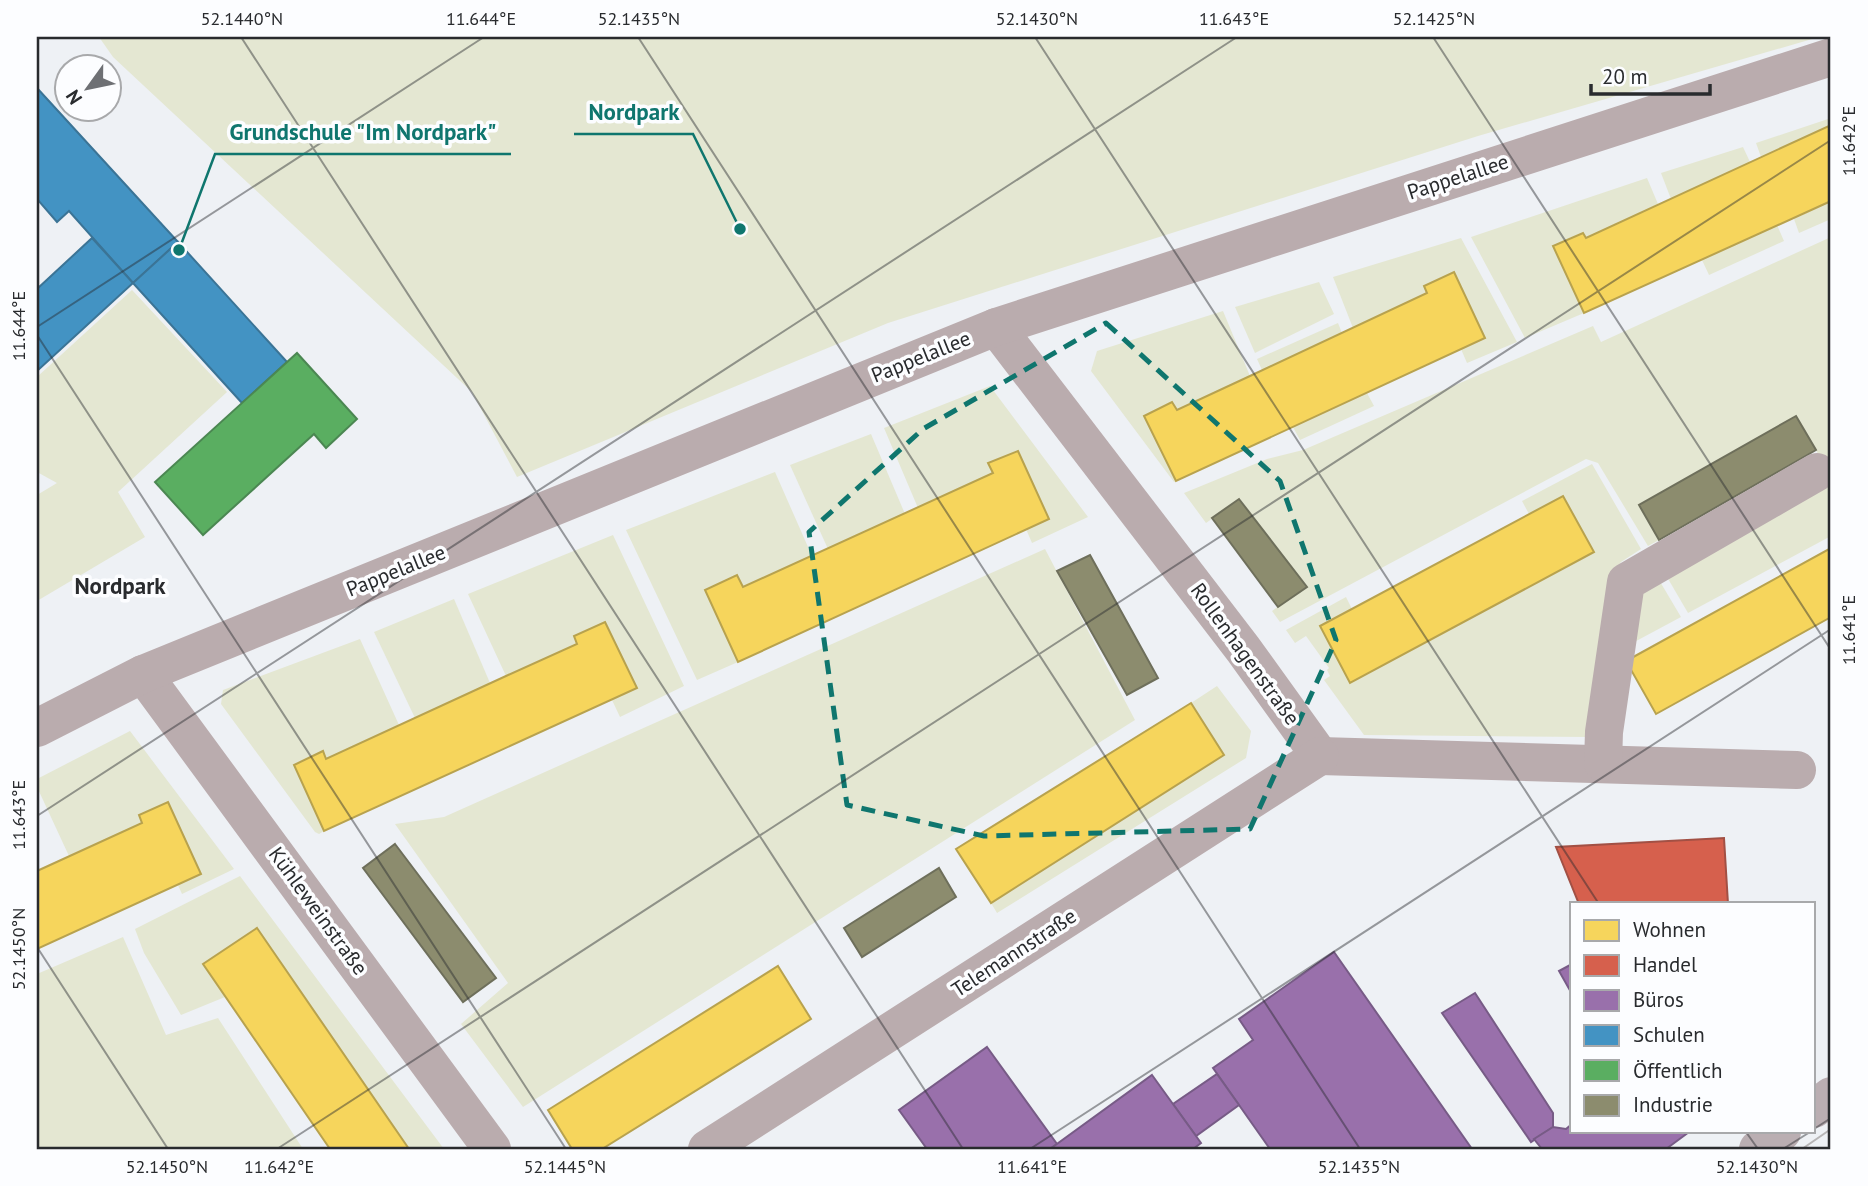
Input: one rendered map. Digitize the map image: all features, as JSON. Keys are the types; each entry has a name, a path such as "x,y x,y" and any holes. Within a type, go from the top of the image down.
{"main road":[{"path":"1815,1108 1831,1096"},
{"path":"1758,1149 1779,1134"}],"street":[{"name":"Pappelallee","path":"37,728 143,674 996,327 1831,57"},
{"name":"Rollenhagenstraße","path":"996,327 1243,649 1320,756"},
{"path":"1603,763 1604,732 1617,658 1626,582 1817,472"},
{"name":"Kühleweinstraße","path":"143,674 492,1149"},
{"path":"1320,756 1797,769"},
{"name":"Telemannstraße","path":"707,1149 1320,756"}],"highlighted area":[{"path":"1106,323 1280,481 1336,640 1250,829 984,836 847,805 809,532 923,429"}],"green space":[{"path":"99,37 1819,37 1478,136 888,323 517,477 472,392 122,65 122,52 110,52"},
{"path":"1831,118 1831,125 1761,157 1756,143"},
{"path":"1743,147 1750,162 1671,199 1661,173"},
{"path":"1647,178 1658,204 1586,238 1583,233 1554,246 1584,313 1525,338 1471,237"},
{"path":"1831,201 1831,219 1799,233 1794,219"},
{"path":"1777,225 1784,241 1709,275 1702,260"},
{"path":"1831,237 1831,476 1796,416 1640,505 1659,540 1648,546 1598,463 1586,459 1280,622 1272,611 1306,586 1240,499 1206,523 1184,493 1267,459 1303,450 1593,326 1601,342"},
{"path":"1461,238 1517,342 1467,363 1461,349 1454,272 1424,286 1427,293 1353,328 1333,277"},
{"path":"1319,282 1334,314 1255,353 1235,307"},
{"path":"132,290 227,392 118,492 145,537 37,601 37,495 57,483 37,472 37,377"},
{"path":"1223,311 1250,376 1177,410 1172,402 1145,416 1176,481 1174,482 1091,371 1097,351"},
{"path":"1338,323 1342,333 1262,370 1257,359"},
{"path":"990,386 1088,517 1032,543 1026,529 1049,518 1018,451 989,463 993,473 918,508 884,428"},
{"path":"1367,393 1374,406 1300,440 1293,427"},
{"path":"871,434 905,514 828,549 790,465"},
{"path":"1592,464 1641,549 1621,562 1616,569 1590,737 1364,735 1324,680 1330,676 1327,670 1329,668 1306,636 1295,643 1286,630 1346,597 1352,609 1320,627 1350,683 1593,553 1563,496 1529,514 1522,501"},
{"path":"775,472 812,556 743,587 705,590 738,662 697,680 626,530"},
{"path":"1831,485 1831,536 1688,613 1667,577"},
{"path":"613,535 684,686 620,717 612,700 636,688 605,622 574,636 577,644 506,676 468,594"},
{"path":"1045,549 1135,720 523,1107 461,1024 508,983 395,824 444,817"},
{"path":"1659,580 1681,617 1625,647 1632,603"},
{"path":"454,599 490,683 415,718 374,632"},
{"path":"360,639 399,725 326,759 323,752 294,765 324,831 319,834 221,704 223,690"},
{"path":"1217,686 1251,731 1246,758 997,913 991,903 1224,755 1191,703"},
{"path":"130,731 234,869 182,894 178,885 201,874 168,802 139,815 142,823 69,856 37,787 37,779"},
{"path":"240,876 444,1149 409,1149 257,928 203,964 225,997 181,1015 144,953 135,929"},
{"path":"123,937 166,1035 218,1018 303,1149 37,1149 37,974"}],"building: Wohnen":[{"path":"1831,125 1831,201 1584,313 1553,246 1583,233 1586,238"},
{"path":"1454,272 1485,338 1176,481 1144,416 1172,402 1177,410 1427,293 1424,286"},
{"path":"1018,451 1049,519 738,662 705,590 737,575 743,587 993,473 988,463"},
{"path":"1563,496 1594,552 1350,683 1320,626"},
{"path":"1831,548 1831,617 1656,714 1626,661"},
{"path":"605,622 637,688 324,831 294,765 323,751 326,759 577,644 574,636"},
{"path":"1191,703 1224,755 991,903 956,849"},
{"path":"168,802 201,874 37,949 37,871 142,823 139,815"},
{"path":"257,928 409,1149 330,1149 203,964"},
{"path":"778,966 811,1019 602,1149 572,1149 548,1110"}],"building: Handel":[{"path":"1724,838 1728,902 1578,902 1556,847"}],"building: Büros":[{"path":"1334,952 1472,1149 1270,1149 1213,1068 1253,1040 1239,1019"},
{"path":"1570,965 1570,990 1559,971"},
{"path":"1475,993 1553,1113 1553,1127 1531,1142 1442,1013"},
{"path":"987,1047 1057,1144 1050,1149 927,1149 899,1110"},
{"path":"1217,1074 1239,1105 1196,1136 1173,1104"},
{"path":"1152,1075 1201,1143 1193,1149 1050,1149"},
{"path":"1570,1126 1570,1134 1686,1134 1666,1149 1542,1149 1534,1139 1553,1127 1566,1129"}],"building: Schulen":[{"path":"37,88 52,104 52,122 68,122 178,242 133,283 69,211 57,222 37,199"},
{"path":"92,238 133,283 37,371 37,289"},
{"path":"178,242 287,362 242,403 133,283"}],"building: Öffentlich":[{"path":"297,353 357,419 326,448 314,434 203,535 155,482"}],"building: Industrie":[{"path":"1796,416 1816,450 1659,540 1639,505"},
{"path":"1239,499 1307,587 1278,607 1212,518"},
{"path":"1090,555 1158,678 1127,695 1057,571"},
{"path":"395,844 496,978 463,1002 363,868"},
{"path":"939,868 956,897 862,957 844,928"}],"tram line":[{"path":"1802,1149 1831,1129"}],"place":[{"name":"Nordpark","path":"740,229"},
{"name":"Grundschule \"Im Nordpark\"","path":"179,250"}],"district":[{"name":"Nordpark","path":"120,586"}]}
